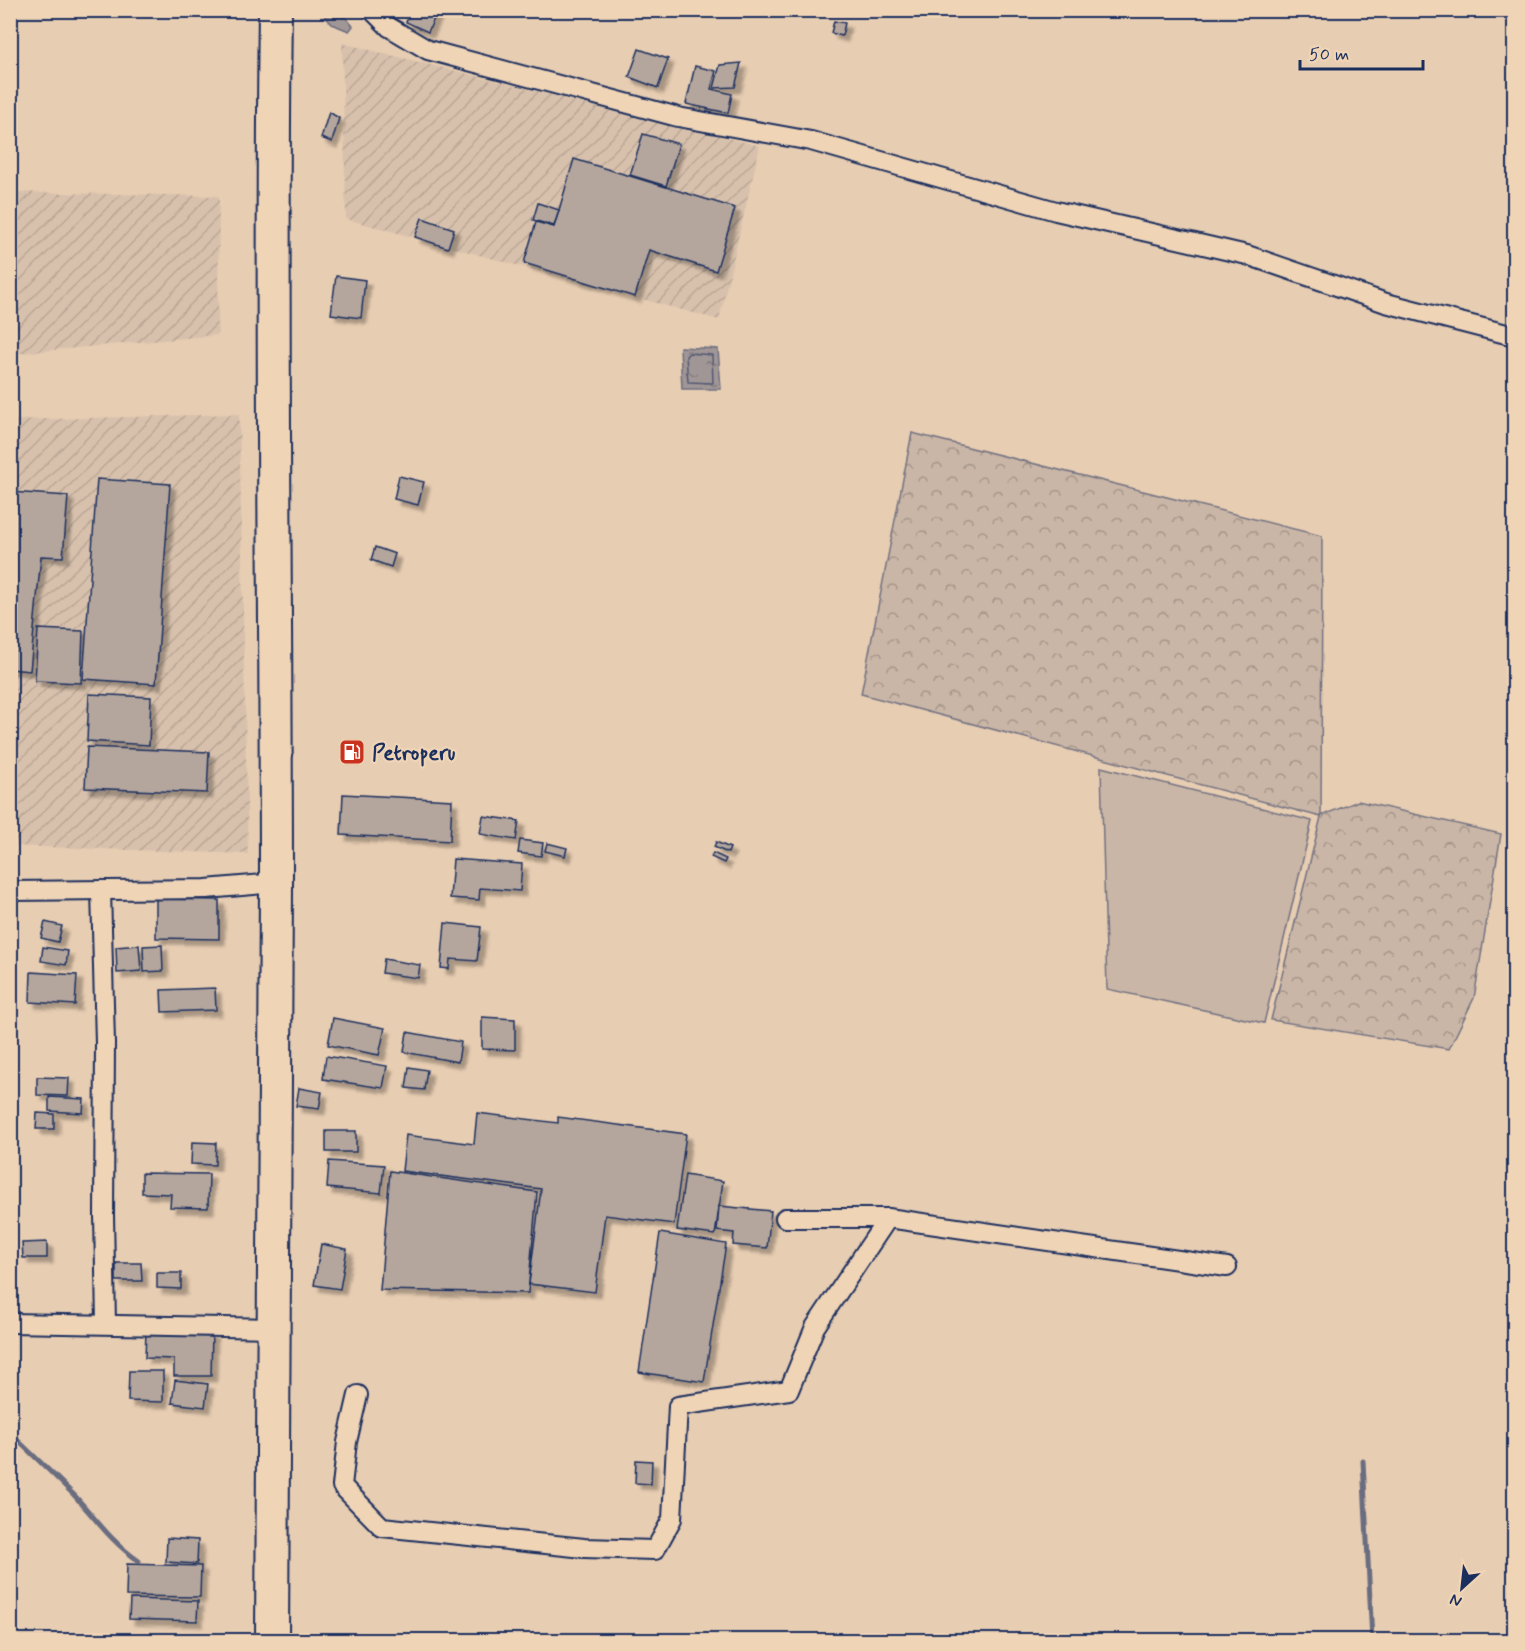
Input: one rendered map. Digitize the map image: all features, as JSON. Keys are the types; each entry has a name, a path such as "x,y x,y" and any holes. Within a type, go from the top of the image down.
{"highway":[{"path":"269,12 276,883 272,1641"}],"street":[{"path":"372,10 389,27 428,51 678,117 811,141 1056,211 1247,255 1386,303 1515,336"},
{"path":"10,891 206,889 276,883"},
{"path":"101,890 105,1043 106,1324"},
{"path":"785,1218 888,1218 1227,1267"},
{"path":"358,1395 347,1442 342,1486 382,1527 585,1548 655,1550 672,1519 678,1406 789,1390 814,1327 888,1218"},
{"path":"10,1323 275,1328"}],"shaded area":[{"path":"342,43 760,146 719,320 346,219"},
{"path":"11,192 219,196 218,335 11,354"},
{"path":"239,414 248,854 11,846 11,420"}],"green space":[{"path":"912,433 1322,536 1321,816 1358,801 1501,834 1474,998 1449,1049 1271,1020 1321,817 861,694"},
{"path":"1101,767 1312,821 1264,1023 1107,989"}],"water":[{"path":"320,11 340,11 353,26 349,31 332,24"},
{"path":"680,347 718,349 721,389 682,389"}],"building":[{"path":"412,10 438,10 428,32 406,22"},
{"path":"834,21 845,23 842,36 831,33"},
{"path":"639,49 668,59 658,88 629,77"},
{"path":"741,63 735,87 714,88 720,65"},
{"path":"695,66 716,71 711,89 732,94 728,113 686,104"},
{"path":"329,112 339,118 332,142 321,138"},
{"path":"643,134 679,144 666,186 630,175"},
{"path":"574,159 735,208 716,271 649,250 635,297 524,263 536,222 554,227"},
{"path":"538,203 559,210 554,226 533,220"},
{"path":"422,218 454,229 448,248 415,237"},
{"path":"336,276 365,280 361,318 331,314"},
{"path":"399,476 424,482 418,505 394,499"},
{"path":"97,479 170,484 156,684 83,679"},
{"path":"10,492 68,496 63,557 41,556 30,671 10,669"},
{"path":"375,547 395,554 391,567 371,560"},
{"path":"38,629 83,631 81,683 35,681"},
{"path":"89,694 151,697 149,745 87,741"},
{"path":"87,747 209,752 207,793 85,788"},
{"path":"343,794 452,800 450,841 341,835"},
{"path":"483,816 519,821 516,840 480,834"},
{"path":"520,840 543,843 541,856 518,853"},
{"path":"716,842 730,848 728,853 714,847"},
{"path":"547,843 567,848 565,856 545,851"},
{"path":"713,853 726,859 724,863 711,857"},
{"path":"453,859 522,864 520,891 480,888 479,900 450,898"},
{"path":"156,899 219,900 219,939 156,938"},
{"path":"45,922 62,926 58,942 41,938"},
{"path":"445,923 481,927 477,961 450,959 449,969 441,968"},
{"path":"139,945 141,971 117,973 116,947"},
{"path":"162,945 163,971 144,972 143,946"},
{"path":"43,947 68,951 66,965 41,961"},
{"path":"384,959 420,965 418,978 382,973"},
{"path":"31,972 77,975 75,1005 30,1002"},
{"path":"215,988 216,1010 162,1012 161,990"},
{"path":"482,1017 515,1019 515,1050 482,1049"},
{"path":"333,1018 385,1028 379,1055 328,1045"},
{"path":"407,1032 461,1042 458,1062 404,1052"},
{"path":"326,1056 387,1066 383,1088 323,1079"},
{"path":"409,1067 427,1070 424,1090 406,1088"},
{"path":"37,1077 69,1078 68,1096 37,1095"},
{"path":"299,1088 322,1092 319,1109 296,1106"},
{"path":"49,1097 84,1099 83,1113 49,1111"},
{"path":"37,1113 54,1114 54,1129 36,1129"},
{"path":"477,1113 558,1123 558,1117 686,1134 674,1224 605,1215 595,1292 529,1284 541,1189 402,1171 406,1135 474,1144"},
{"path":"326,1131 356,1131 356,1152 326,1152"},
{"path":"192,1142 216,1143 215,1165 191,1164"},
{"path":"329,1161 384,1165 381,1193 327,1188"},
{"path":"390,1171 537,1192 528,1293 380,1290"},
{"path":"142,1173 209,1174 208,1208 170,1207 171,1194 142,1193"},
{"path":"685,1175 723,1181 715,1235 677,1230"},
{"path":"719,1206 771,1211 767,1248 733,1245 734,1233 717,1231"},
{"path":"660,1233 726,1244 704,1382 639,1372"},
{"path":"47,1242 47,1258 23,1258 22,1243"},
{"path":"321,1244 347,1249 340,1289 314,1285"},
{"path":"116,1263 141,1263 142,1281 116,1281"},
{"path":"157,1273 181,1273 181,1289 157,1288"},
{"path":"146,1331 212,1333 211,1376 174,1376 174,1359 145,1358"},
{"path":"129,1371 163,1371 163,1402 128,1401"},
{"path":"175,1380 208,1384 205,1407 172,1403"},
{"path":"636,1460 652,1461 651,1484 635,1483"},
{"path":"167,1538 198,1540 197,1564 166,1562"},
{"path":"127,1564 201,1566 200,1597 126,1596"},
{"path":"130,1599 198,1601 197,1621 129,1619"}],"waterway":[{"path":"10,1433 74,1495 113,1539 139,1561"},
{"path":"1363,1461 1372,1640"}],"place":[{"name":"Petroperu","path":"352,752"}]}
